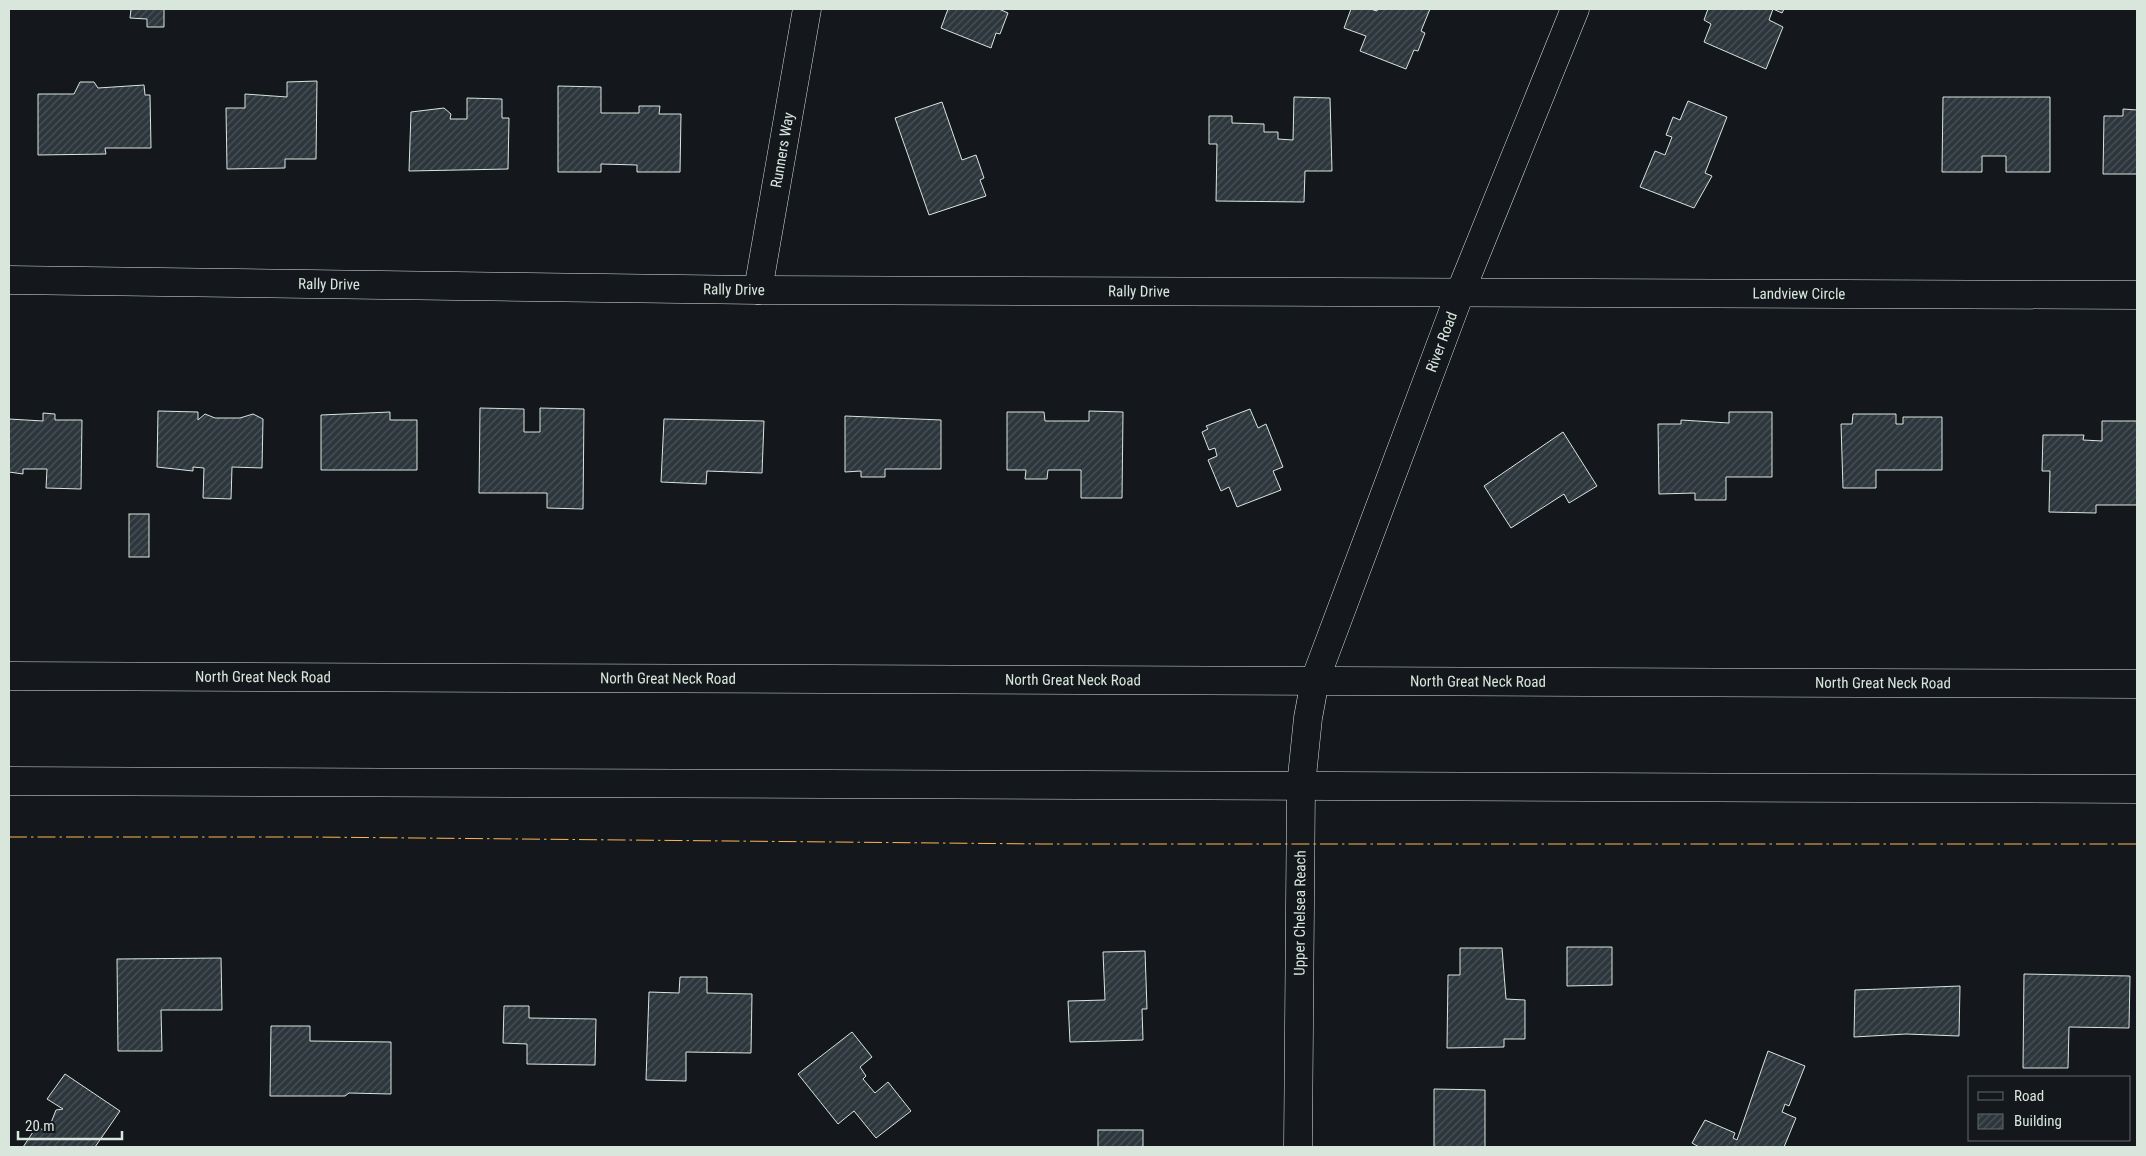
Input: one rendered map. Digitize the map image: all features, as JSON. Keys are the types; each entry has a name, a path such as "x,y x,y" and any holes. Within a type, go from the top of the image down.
{"main road":[{"name":"Runners Way","path":"758,290 807,9"},
{"name":"River Road","path":"1315,680 1460,293 1575,9"},
{"name":"Rally Drive","path":"9,280 758,290 1460,293"},
{"name":"Landview Circle","path":"1460,293 2137,295"},
{"name":"North Great Neck Road","path":"9,676 2137,684"},
{"name":"Upper Chelsea Reach","path":"1298,1147 1301,786 1308,718 1315,680"},
{"path":"9,781 2137,790"}],"building":[{"path":"131,9 164,9 164,27 147,27 147,19 130,18"},
{"path":"948,9 999,9 1008,13 1000,34 996,33 991,48 941,28"},
{"path":"1351,9 1377,11 1378,9 1430,9 1421,31 1425,33 1418,51 1414,50 1406,69 1360,51 1366,36 1344,28"},
{"path":"1708,9 1773,9 1769,20 1783,27 1766,69 1704,42 1711,24 1704,20"},
{"path":"1773,9 1784,9 1782,13"},
{"path":"317,81 316,159 285,159 285,168 227,169 226,108 245,108 245,94 287,97 287,82"},
{"path":"80,82 94,82 98,88 144,85 145,95 150,95 151,148 105,148 106,154 38,155 38,94 74,94"},
{"path":"558,86 601,87 601,113 639,113 639,106 660,106 659,114 681,114 680,172 637,172 637,165 601,164 601,172 558,172"},
{"path":"1294,97 1330,98 1332,171 1305,171 1304,202 1216,201 1217,144 1209,144 1209,116 1232,116 1232,123 1264,124 1264,132 1278,132 1278,139 1293,140"},
{"path":"1943,97 2050,97 2050,172 2006,172 2006,156 1982,156 1982,172 1942,172"},
{"path":"467,98 502,99 502,118 509,118 508,169 409,171 411,112 444,108 451,114 450,119 467,119"},
{"path":"1688,101 1727,117 1705,173 1712,176 1694,208 1640,187 1655,151 1665,155 1672,137 1666,135 1673,117 1680,120"},
{"path":"942,102 962,160 976,155 984,178 980,180 986,196 929,215 895,118"},
{"path":"2123,109 2137,110 2137,174 2103,174 2104,116 2123,116"},
{"path":"480,408 524,409 524,432 540,432 540,408 584,409 583,509 547,508 547,493 479,493"},
{"path":"1250,409 1258,428 1266,424 1283,467 1273,471 1281,490 1237,507 1229,487 1221,491 1208,460 1217,456 1215,448 1209,450 1202,432 1208,429 1206,426"},
{"path":"158,411 198,412 198,420 205,414 215,418 240,418 253,414 263,419 262,468 232,467 231,499 203,498 204,468 193,467 193,471 157,467"},
{"path":"1089,411 1123,412 1122,498 1081,498 1081,470 1048,470 1047,479 1025,479 1026,470 1007,470 1007,412 1044,412 1045,421 1089,421"},
{"path":"390,412 390,420 417,420 417,470 321,470 321,415"},
{"path":"1729,412 1772,412 1772,477 1726,477 1726,500 1695,500 1695,493 1659,494 1658,424 1681,424 1681,420 1729,423"},
{"path":"43,413 55,414 55,420 82,420 81,489 46,488 47,469 23,469 23,474 9,472 9,419 43,421"},
{"path":"1853,414 1896,414 1896,424 1903,424 1903,417 1942,417 1942,470 1876,470 1876,488 1843,488 1841,424 1852,424"},
{"path":"845,416 941,420 941,469 885,469 885,477 861,477 861,471 845,472"},
{"path":"664,419 764,421 762,473 707,471 706,484 661,482"},
{"path":"2102,421 2137,421 2137,505 2096,505 2096,513 2049,512 2050,471 2042,471 2043,435 2084,435 2083,440 2102,441"},
{"path":"1563,432 1597,486 1569,503 1564,494 1511,528 1484,486"},
{"path":"129,514 149,514 149,557 129,557"},
{"path":"1567,947 1612,947 1612,985 1567,986"},
{"path":"1460,948 1502,948 1506,999 1525,1000 1525,1039 1504,1039 1504,1047 1447,1048 1448,975 1460,975"},
{"path":"1145,951 1147,1009 1142,1009 1143,1040 1070,1042 1068,1001 1105,1000 1103,952"},
{"path":"221,958 222,1010 161,1010 162,1051 118,1051 117,959"},
{"path":"2024,974 2130,976 2129,1028 2069,1027 2068,1068 2023,1068"},
{"path":"680,977 707,977 707,993 752,994 751,1053 686,1052 686,1081 646,1080 649,992 679,993"},
{"path":"1960,986 1959,1036 1906,1034 1854,1037 1855,990"},
{"path":"504,1006 529,1006 529,1018 596,1019 595,1065 527,1064 527,1044 503,1043"},
{"path":"271,1026 310,1026 310,1041 391,1042 391,1094 349,1093 345,1096 270,1096"},
{"path":"852,1032 872,1057 860,1067 866,1076 863,1079 875,1093 888,1082 911,1111 876,1138 854,1111 838,1124 798,1074"},
{"path":"1768,1051 1805,1066 1789,1106 1785,1104 1782,1112 1796,1118 1784,1147 1699,1147 1692,1143 1705,1120 1735,1133 1733,1138 1737,1140"},
{"path":"65,1074 120,1111 95,1147 23,1147 37,1126 47,1133 56,1110 63,1109 47,1099"},
{"path":"1434,1089 1485,1090 1485,1147 1434,1147"},
{"path":"1098,1130 1143,1130 1143,1147 1098,1147"}],"power":[{"path":"9,837 311,837 1043,844 2137,844"}]}
